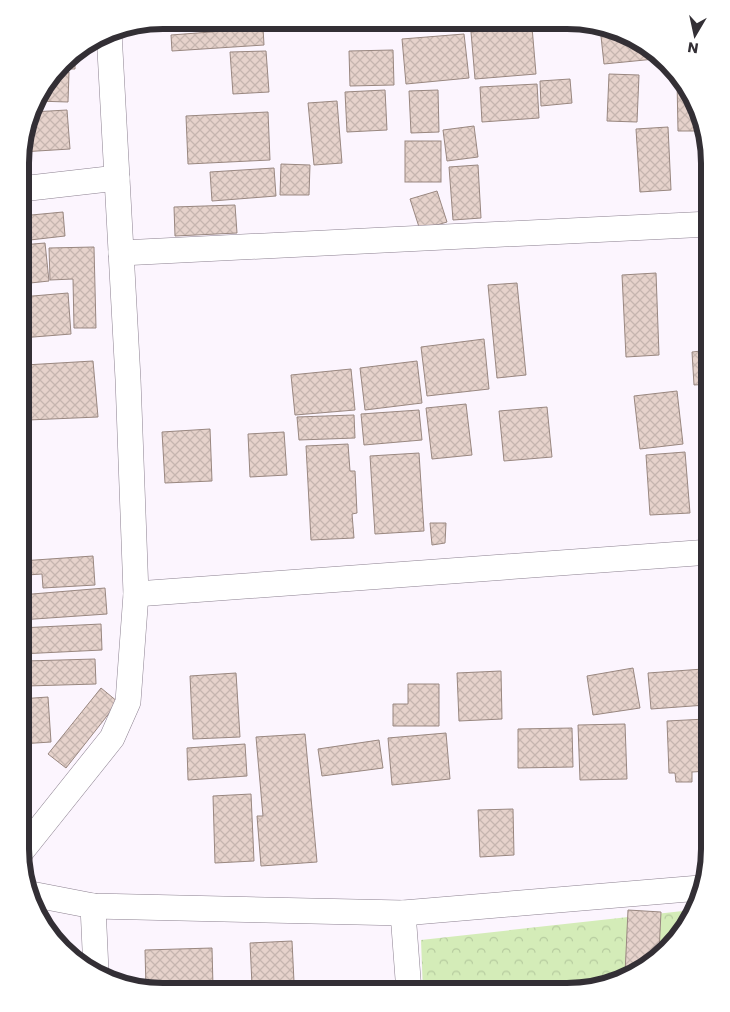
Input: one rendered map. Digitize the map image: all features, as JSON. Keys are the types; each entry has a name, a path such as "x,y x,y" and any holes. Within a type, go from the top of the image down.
{"street":[{"path":"29,842 112,738 128,702 136,594 109,41"},
{"path":"29,189 117,178"},
{"path":"121,253 701,224"},
{"path":"136,594 701,553"},
{"path":"38,895 93,906 403,913 695,888"},
{"path":"93,906 96,965"},
{"path":"403,913 408,983"}],"green space":[{"path":"686,911 668,937 641,961 602,979 584,982 423,983 421,940"}],"building":[{"path":"263,29 264,45 172,51 171,35"},
{"path":"532,29 536,74 475,79 471,32"},
{"path":"601,33 634,47 652,59 604,64"},
{"path":"464,34 469,78 406,84 402,39"},
{"path":"393,50 394,85 350,86 349,51"},
{"path":"266,51 269,92 233,94 230,52"},
{"path":"75,62 75,69 68,69"},
{"path":"65,72 69,72 68,102 44,101 51,89"},
{"path":"609,74 639,75 637,122 607,121"},
{"path":"570,79 572,103 541,106 540,81"},
{"path":"537,84 539,118 482,122 480,87"},
{"path":"677,87 687,104 698,131 678,131"},
{"path":"385,90 387,130 347,132 345,92"},
{"path":"438,90 439,132 411,133 409,91"},
{"path":"337,101 342,163 314,165 308,103"},
{"path":"67,110 70,149 30,151 33,128 39,112"},
{"path":"268,112 270,160 188,164 186,116"},
{"path":"474,126 478,157 447,161 443,130"},
{"path":"668,127 671,190 640,192 636,129"},
{"path":"405,141 441,141 441,182 405,182"},
{"path":"281,164 310,165 309,195 280,195"},
{"path":"478,165 481,218 453,220 449,167"},
{"path":"274,168 276,196 212,201 210,172"},
{"path":"437,191 447,222 420,230 410,199"},
{"path":"235,205 237,233 175,236 174,207"},
{"path":"63,212 65,236 29,240 29,215"},
{"path":"45,243 49,281 29,283 29,244"},
{"path":"94,247 96,328 74,328 73,279 50,280 49,248"},
{"path":"656,273 659,355 626,357 622,275"},
{"path":"517,283 526,375 497,378 488,285"},
{"path":"68,293 71,334 29,337 29,296"},
{"path":"484,339 489,389 427,396 421,347"},
{"path":"701,351 701,385 694,385 692,352"},
{"path":"93,361 98,417 29,420 29,365"},
{"path":"417,361 422,403 365,410 360,368"},
{"path":"351,369 355,410 295,415 291,375"},
{"path":"677,391 683,444 640,449 634,396"},
{"path":"466,404 472,455 432,459 426,408"},
{"path":"547,407 552,457 504,461 499,411"},
{"path":"419,410 422,440 364,445 361,414"},
{"path":"354,415 355,438 299,440 297,417"},
{"path":"210,429 212,481 165,483 162,432"},
{"path":"284,432 287,475 250,477 248,434"},
{"path":"348,444 350,471 355,471 357,513 352,514 354,538 311,540 306,446"},
{"path":"685,452 690,513 650,515 646,455"},
{"path":"419,453 424,531 375,534 370,456"},
{"path":"430,523 446,523 445,543 432,545"},
{"path":"93,556 95,585 43,588 42,574 29,575 29,560"},
{"path":"105,588 107,614 29,619 29,594"},
{"path":"101,624 102,650 29,654 29,628"},
{"path":"95,659 96,684 29,686 29,661"},
{"path":"633,668 640,708 593,715 587,676"},
{"path":"701,669 701,705 651,709 648,673"},
{"path":"501,671 502,719 459,721 457,673"},
{"path":"236,673 240,737 193,739 190,676"},
{"path":"408,684 439,684 439,726 393,726 393,704 408,704"},
{"path":"101,688 118,702 66,768 48,754"},
{"path":"48,697 51,742 29,743 29,698"},
{"path":"701,719 701,771 692,772 692,782 676,782 675,773 669,773 667,721"},
{"path":"625,724 627,779 580,780 578,725"},
{"path":"572,728 573,767 518,768 518,729"},
{"path":"446,733 450,779 392,785 388,738"},
{"path":"305,734 317,862 261,866 257,816 263,816 256,737"},
{"path":"379,740 383,768 322,776 318,749"},
{"path":"245,744 247,776 188,780 187,748"},
{"path":"251,794 254,861 215,863 213,796"},
{"path":"513,809 514,855 480,857 478,810"},
{"path":"628,910 661,912 659,946 641,961 625,969"},
{"path":"292,941 294,982 252,983 250,943"},
{"path":"212,948 213,983 146,982 145,950"}]}
